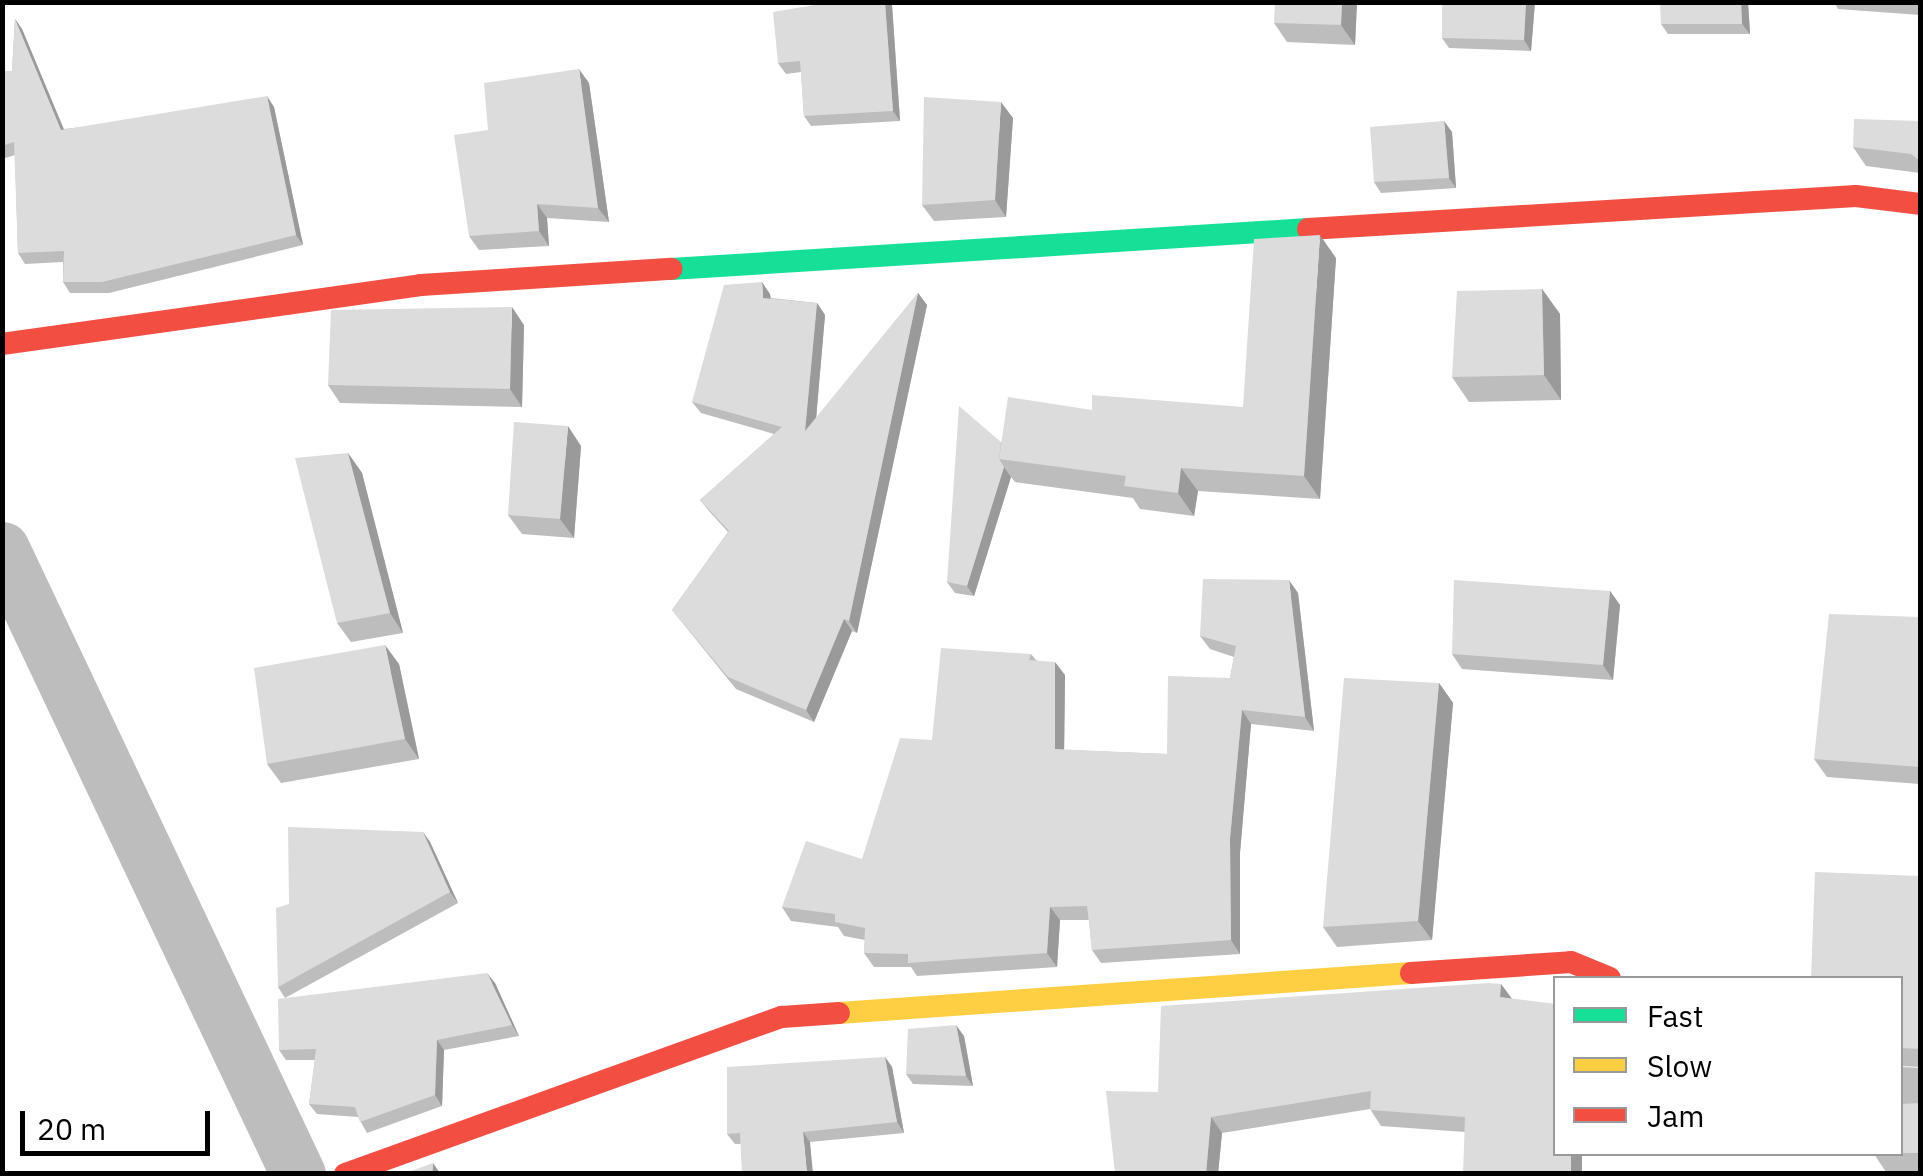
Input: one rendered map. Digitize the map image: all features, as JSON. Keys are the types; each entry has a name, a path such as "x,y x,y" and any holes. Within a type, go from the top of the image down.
{"street":[{"path":"2,344 421,285 1856,196 1920,204"},
{"path":"2,549 298,1174"},
{"path":"345,1174 782,1016 1571,962 1605,976"}],"building":[{"path":"832,2 885,2 893,111 804,116 800,61 778,63 773,12"},
{"path":"1275,2 1342,2 1341,25 1274,23"},
{"path":"1442,2 1526,2 1524,40 1442,38"},
{"path":"1660,2 1741,2 1742,24 1661,24"},
{"path":"15,19 61,130 267,96 296,235 102,282 63,282 64,251 18,253 14,142 2,146 2,71 12,71"},
{"path":"579,69 598,208 537,204 539,231 469,236 454,135 488,130 484,83"},
{"path":"924,97 1001,102 995,200 922,205"},
{"path":"1854,119 1920,121 1920,161 1911,154 1853,147"},
{"path":"1444,121 1449,178 1374,182 1370,127"},
{"path":"1320,235 1304,476 1181,468 1178,493 1124,486 1126,476 999,459 1008,397 1092,410 1092,395 1243,407 1254,239"},
{"path":"762,282 763,298 817,303 805,431 918,293 849,621 844,619 806,710 728,677 672,610 729,531 700,500 782,427 692,402 724,285"},
{"path":"1542,289 1544,375 1452,377 1457,291"},
{"path":"512,307 510,389 328,385 331,310"},
{"path":"959,406 1001,442 999,459 1004,467 967,586 947,582"},
{"path":"514,422 568,426 560,519 508,515"},
{"path":"348,453 390,613 337,623 295,458"},
{"path":"1203,579 1289,580 1305,717 1242,710 1230,839 1231,940 1092,950 1087,906 1050,907 1047,953 908,963 908,954 864,953 865,928 835,922 835,914 782,907 806,841 862,859 900,738 932,740 941,648 1031,654 1029,660 1055,662 1055,749 1167,754 1168,676 1230,678 1236,646 1200,636"},
{"path":"1454,580 1610,591 1603,665 1452,654"},
{"path":"1829,614 1920,617 1920,767 1814,759"},
{"path":"385,645 405,739 267,764 254,668"},
{"path":"1344,678 1439,683 1418,921 1323,927"},
{"path":"288,827 423,832 450,892 278,987 276,908 289,904"},
{"path":"1815,872 1920,876 1920,1049 1903,1048 1903,976 1811,976"},
{"path":"487,973 512,1025 437,1040 435,1095 360,1122 355,1107 309,1104 316,1049 279,1050 278,999"},
{"path":"1489,983 1501,984 1500,997 1553,1004 1553,1156 1571,1156 1571,1174 1463,1174 1465,1117 1370,1110 1371,1091 1211,1117 1206,1174 1115,1174 1106,1091 1158,1092 1161,1006"},
{"path":"956,1025 966,1076 906,1074 908,1029"},
{"path":"885,1057 897,1122 803,1132 807,1174 742,1174 740,1133 727,1134 727,1067"},
{"path":"1920,1103 1920,1153 1903,1153 1903,1104"},
{"path":"433,1163 432,1174 403,1174"}],"traffic: fast":[{"path":"671,269 1308,229"}],"traffic: slow":[{"path":"839,1013 1411,973"}],"traffic: jam":[{"path":"1308,229 1856,196 1920,204"},
{"path":"2,344 421,285 671,269"},
{"path":"1411,973 1571,962 1605,976"},
{"path":"345,1174 782,1017 839,1013"}]}
